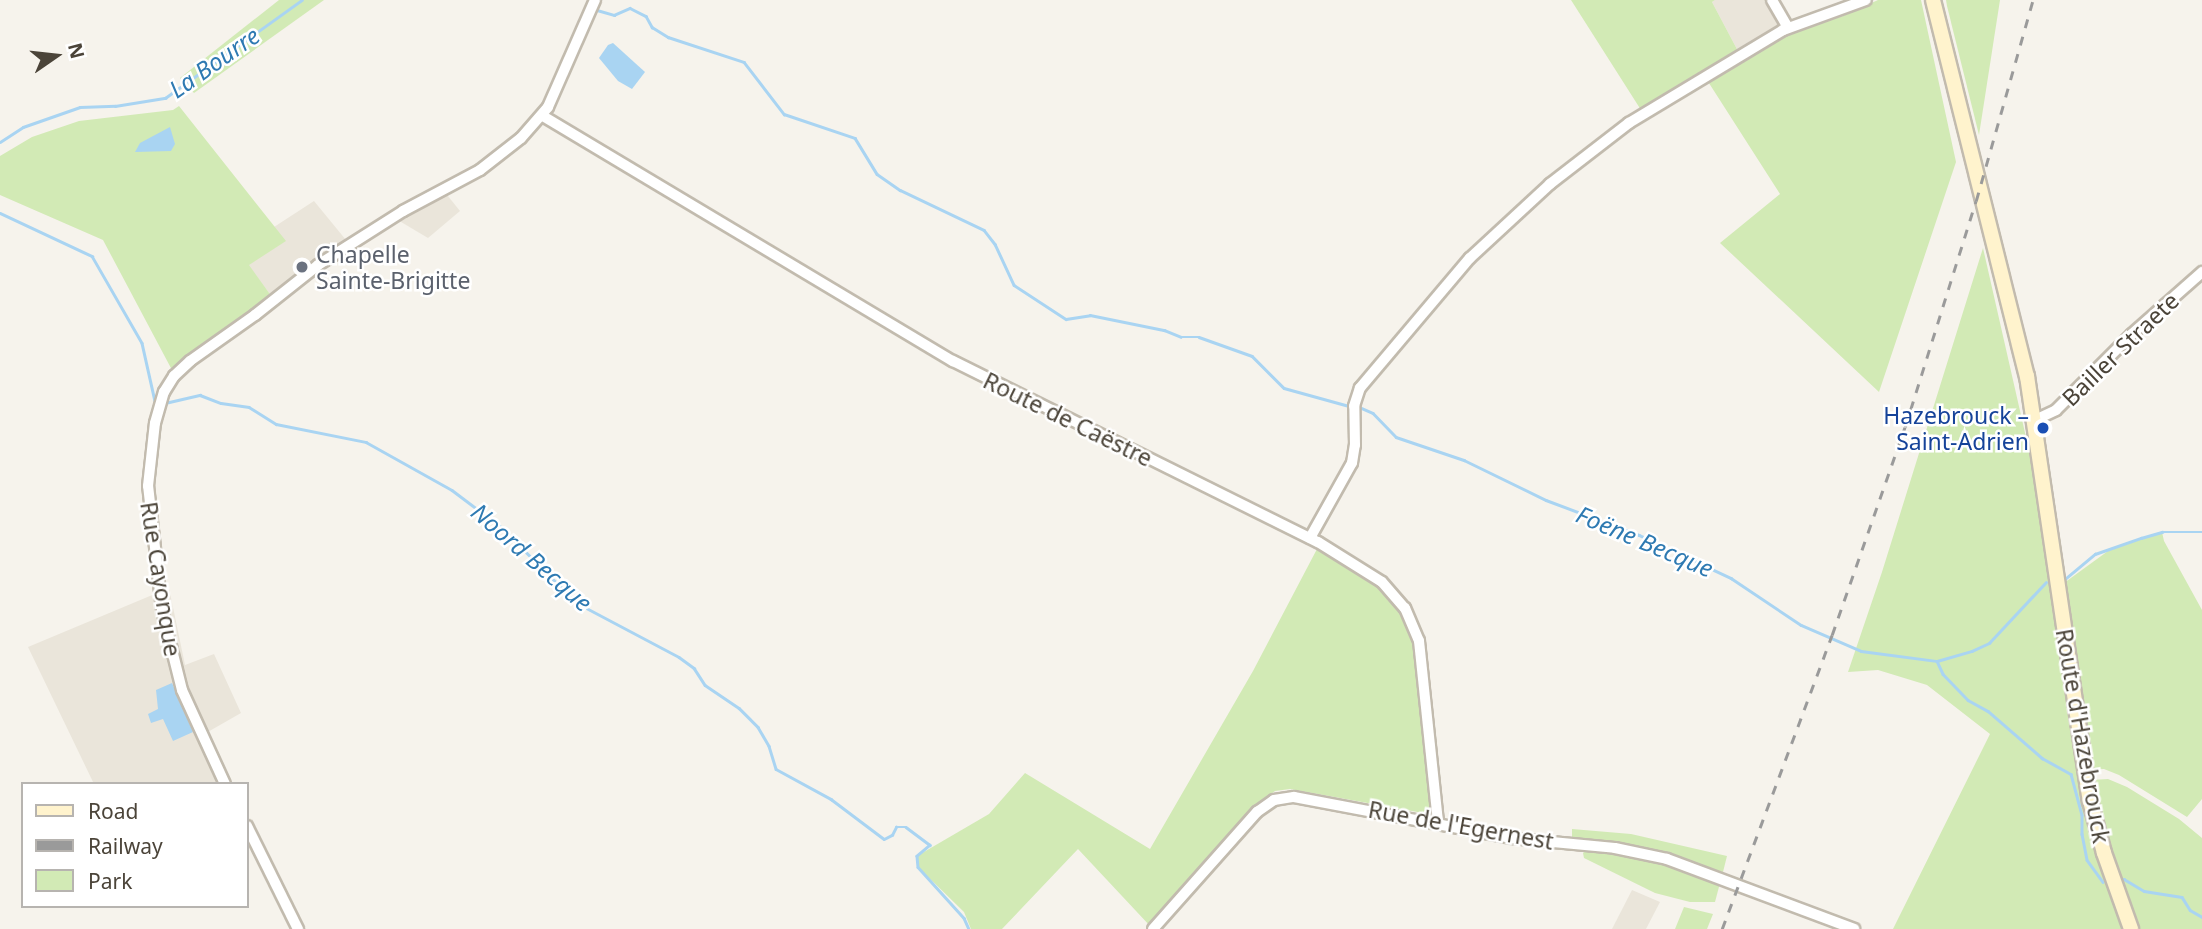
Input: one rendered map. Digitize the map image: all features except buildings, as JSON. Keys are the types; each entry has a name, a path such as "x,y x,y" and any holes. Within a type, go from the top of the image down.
{"main road":[{"name":"Route d'Hazebrouck","path":"1933,0 2015,323 2035,420 2090,801 2131,929"}],"street":[{"path":"542,117 595,0"},
{"path":"1772,0 1788,28"},
{"path":"1310,538 1352,463 1355,445 1354,405 1360,388 1457,271 1550,184 1604,140 1662,102 1788,28 1866,0"},
{"name":"Rue Cayonque","path":"224,782 182,690 162,610 148,486 159,407 174,376 196,356 255,315 318,265 378,226 486,166 542,117"},
{"name":"Route de Caëstre","path":"542,117 964,367 1310,538 1382,582 1396,597 1412,622 1420,649 1438,822"},
{"name":"Bailler Straete","path":"2035,420 2056,410 2132,334 2202,272"},
{"name":"Rue de l'Egernest","path":"1153,929 1248,821 1275,800 1307,798 1510,838 1615,848 1667,859 1854,929"},
{"path":"248,828 298,929"}],"shaded area":[{"path":"1767,0 1783,27 1739,53 1712,2"},
{"path":"439,185 460,211 428,238 396,219 398,206"},
{"path":"314,201 346,240 272,297 248,265 285,241 274,227"},
{"path":"169,588 185,665 214,654 241,713 206,733 229,782 93,782 28,647"},
{"path":"1632,890 1660,902 1646,929 1612,929"}],"green space":[{"path":"279,0 324,0 194,93 180,78"},
{"path":"1571,0 1715,0 1712,2 1739,53 1641,110"},
{"path":"1878,0 1921,0 1956,162 1879,392 1720,243 1780,194 1707,80 1791,32 1843,16"},
{"path":"1946,0 2000,0 1979,135 1947,6"},
{"path":"179,106 286,241 249,265 272,297 172,370 103,240 0,195 0,156 32,137 79,121 173,110"},
{"path":"1983,248 2028,446 2053,591 2108,551 2162,532 2164,541 2202,610 2202,799 2187,817 2119,775 2104,769 2077,770 2092,839 2106,884 2119,880 2091,780 2108,779 2127,787 2179,819 2202,838 2202,929 1893,929 1990,734 1927,685 1878,670 1848,672"},
{"path":"1317,549 1374,582 1404,616 1416,648 1432,808 1423,813 1290,789 1275,791 1251,809 1151,927 1078,849 1002,929 971,929 964,912 918,867 917,856 989,814 1025,773 1150,849 1253,671"},
{"path":"1572,829 1631,834 1727,856 1723,872 1648,850 1572,839"},
{"path":"1588,848 1673,865 1720,883 1715,902 1690,902 1655,893 1584,858 1583,853"},
{"path":"1684,907 1713,914 1707,929 1675,929"}],"water":[{"path":"613,43 645,72 632,89 618,81 599,58 608,45"},
{"path":"170,127 175,144 171,151 135,152 140,143"},
{"path":"172,683 193,732 173,741 163,719 151,723 148,714 158,709 156,690"}],"waterway":[{"name":"La Bourre","path":"0,142 23,127 80,107 115,106 165,98 302,0"},
{"name":"Foëne Becque","path":"597,10 614,15 630,8 646,16 652,27 668,37 744,62 784,114 855,138 877,174 900,190 984,230 995,244 1014,285 1066,319 1090,315 1164,330 1181,337 1199,337 1252,356 1284,388 1349,406"},
{"name":"Noord Becque","path":"0,213 92,256 142,343 155,401"},
{"name":"Noord Becque","path":"165,403 200,395 221,403 249,407 276,424 366,442 452,490 501,527 577,603 679,657 694,668 705,685 739,708 758,727 769,746 776,769 831,799 884,839 892,835 896,827 906,827 930,845 917,856 918,867 964,918 969,929"},
{"name":"Foëne Becque","path":"1359,407 1373,413 1396,437 1464,460 1546,500 1639,535 1731,578 1801,625 1861,651 1937,661 1972,651 1989,643 2046,582"},
{"path":"2065,579 2095,554 2141,538 2162,532 2202,532"},
{"path":"1937,661 1943,674 1968,700 1988,711 2042,758 2071,774 2082,815 2087,860 2103,882"},
{"path":"2120,880 2124,879 2144,891 2182,897 2190,910 2202,917"}],"railway":[{"path":"1722,929 1832,635 1905,427 1976,201 2033,0"}],"place":[{"name":"Chapelle Sainte-Brigitte","path":"302,267"},
{"name":"Hazebrouck – Saint-Adrien","path":"2043,428"}]}
